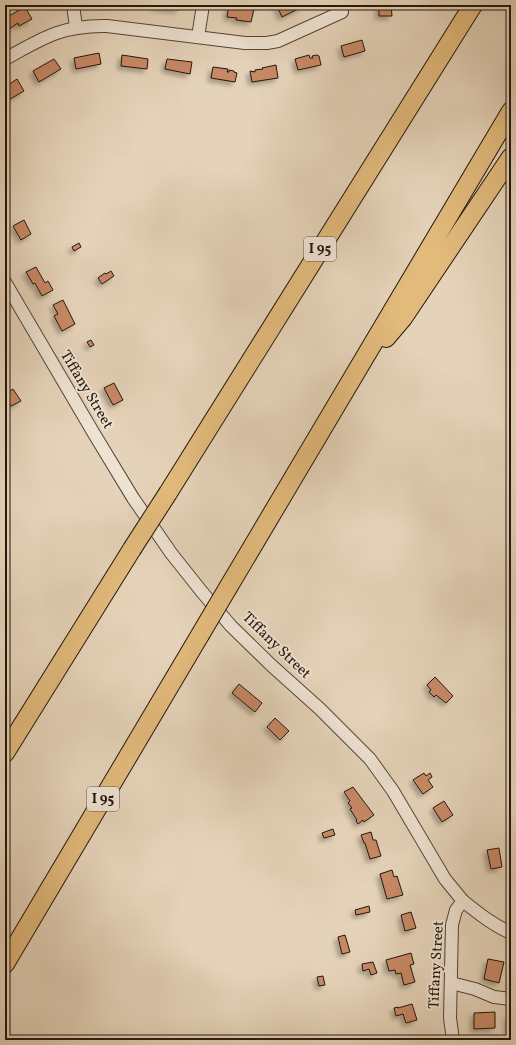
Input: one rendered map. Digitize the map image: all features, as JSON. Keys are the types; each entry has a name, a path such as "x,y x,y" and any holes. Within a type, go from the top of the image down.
{"highway":[{"name":"I 95","path":"5,753 473,5"},
{"name":"I 95","path":"5,964 511,111"},
{"path":"352,379 403,318 511,157"}],"street":[{"path":"73,5 76,27"},
{"path":"198,38 203,5"},
{"path":"5,60 47,36 61,30 76,27 107,26 245,43 267,43 278,41 342,12"},
{"name":"Tiffany Street","path":"5,282 133,498 171,553 231,626 271,665 320,709 370,759 393,791 445,879 463,901 456,910 452,925 450,1018 453,1040"},
{"path":"463,901 500,928 511,933"},
{"path":"451,983 475,988 494,997 511,999"}],"building":[{"path":"154,5 179,5 178,10 154,7"},
{"path":"229,5 254,9 251,22 227,17"},
{"path":"379,5 391,5 392,16 379,16"},
{"path":"277,6 304,6 282,17"},
{"path":"25,7 32,19 19,26 18,23 9,29 5,22 5,18"},
{"path":"362,40 365,51 344,57 341,46"},
{"path":"99,53 101,64 76,69 74,58"},
{"path":"122,55 148,59 147,69 121,66"},
{"path":"309,55 310,58 313,58 312,56 319,56 321,65 298,70 295,59"},
{"path":"54,59 61,69 39,82 33,71"},
{"path":"167,59 192,62 190,74 165,69"},
{"path":"276,65 278,78 252,82 250,71 255,72 255,70"},
{"path":"213,67 228,69 227,72 229,72 229,70 237,73 235,82 211,78"},
{"path":"17,79 24,91 5,102 5,87"},
{"path":"5,198 10,206 6,209 5,207"},
{"path":"24,220 31,234 21,240 13,226"},
{"path":"79,243 81,247 74,251 72,247"},
{"path":"36,267 45,283 48,281 53,290 42,296 35,283 33,284 26,272"},
{"path":"111,271 114,276 102,284 98,278"},
{"path":"63,300 75,324 62,331 54,316 58,314 53,305"},
{"path":"91,340 94,345 90,347 87,342"},
{"path":"114,383 123,400 113,405 104,388"},
{"path":"13,389 21,401 11,406 5,397 5,394"},
{"path":"435,677 453,696 446,703 436,695 434,697 429,692 431,690 427,685"},
{"path":"239,684 262,703 255,712 232,693"},
{"path":"275,718 289,731 280,740 267,727"},
{"path":"424,773 426,776 430,773 432,777 428,780 433,787 423,794 413,780"},
{"path":"353,787 374,815 358,824 350,809 352,808 348,803 350,801 344,792"},
{"path":"444,801 453,815 442,822 433,808"},
{"path":"333,829 335,835 324,838 322,833"},
{"path":"371,832 373,840 376,840 381,856 370,859 361,835"},
{"path":"499,848 502,867 491,869 487,850"},
{"path":"392,870 394,877 397,876 403,895 387,899 380,874"},
{"path":"369,906 370,912 356,915 355,910"},
{"path":"411,912 416,928 405,931 401,915"},
{"path":"345,935 350,952 342,954 338,937"},
{"path":"411,953 414,964 410,965 415,982 404,985 401,973 396,974 395,970 389,971 386,960"},
{"path":"488,959 504,962 499,983 484,979"},
{"path":"373,962 377,973 371,975 369,969 363,971 362,964"},
{"path":"323,976 325,985 319,986 317,977"},
{"path":"412,1004 417,1020 406,1023 403,1014 396,1016 394,1008"},
{"path":"495,1012 495,1028 474,1029 474,1013"},
{"path":"508,1016 511,1016 511,1032 508,1032"}]}
